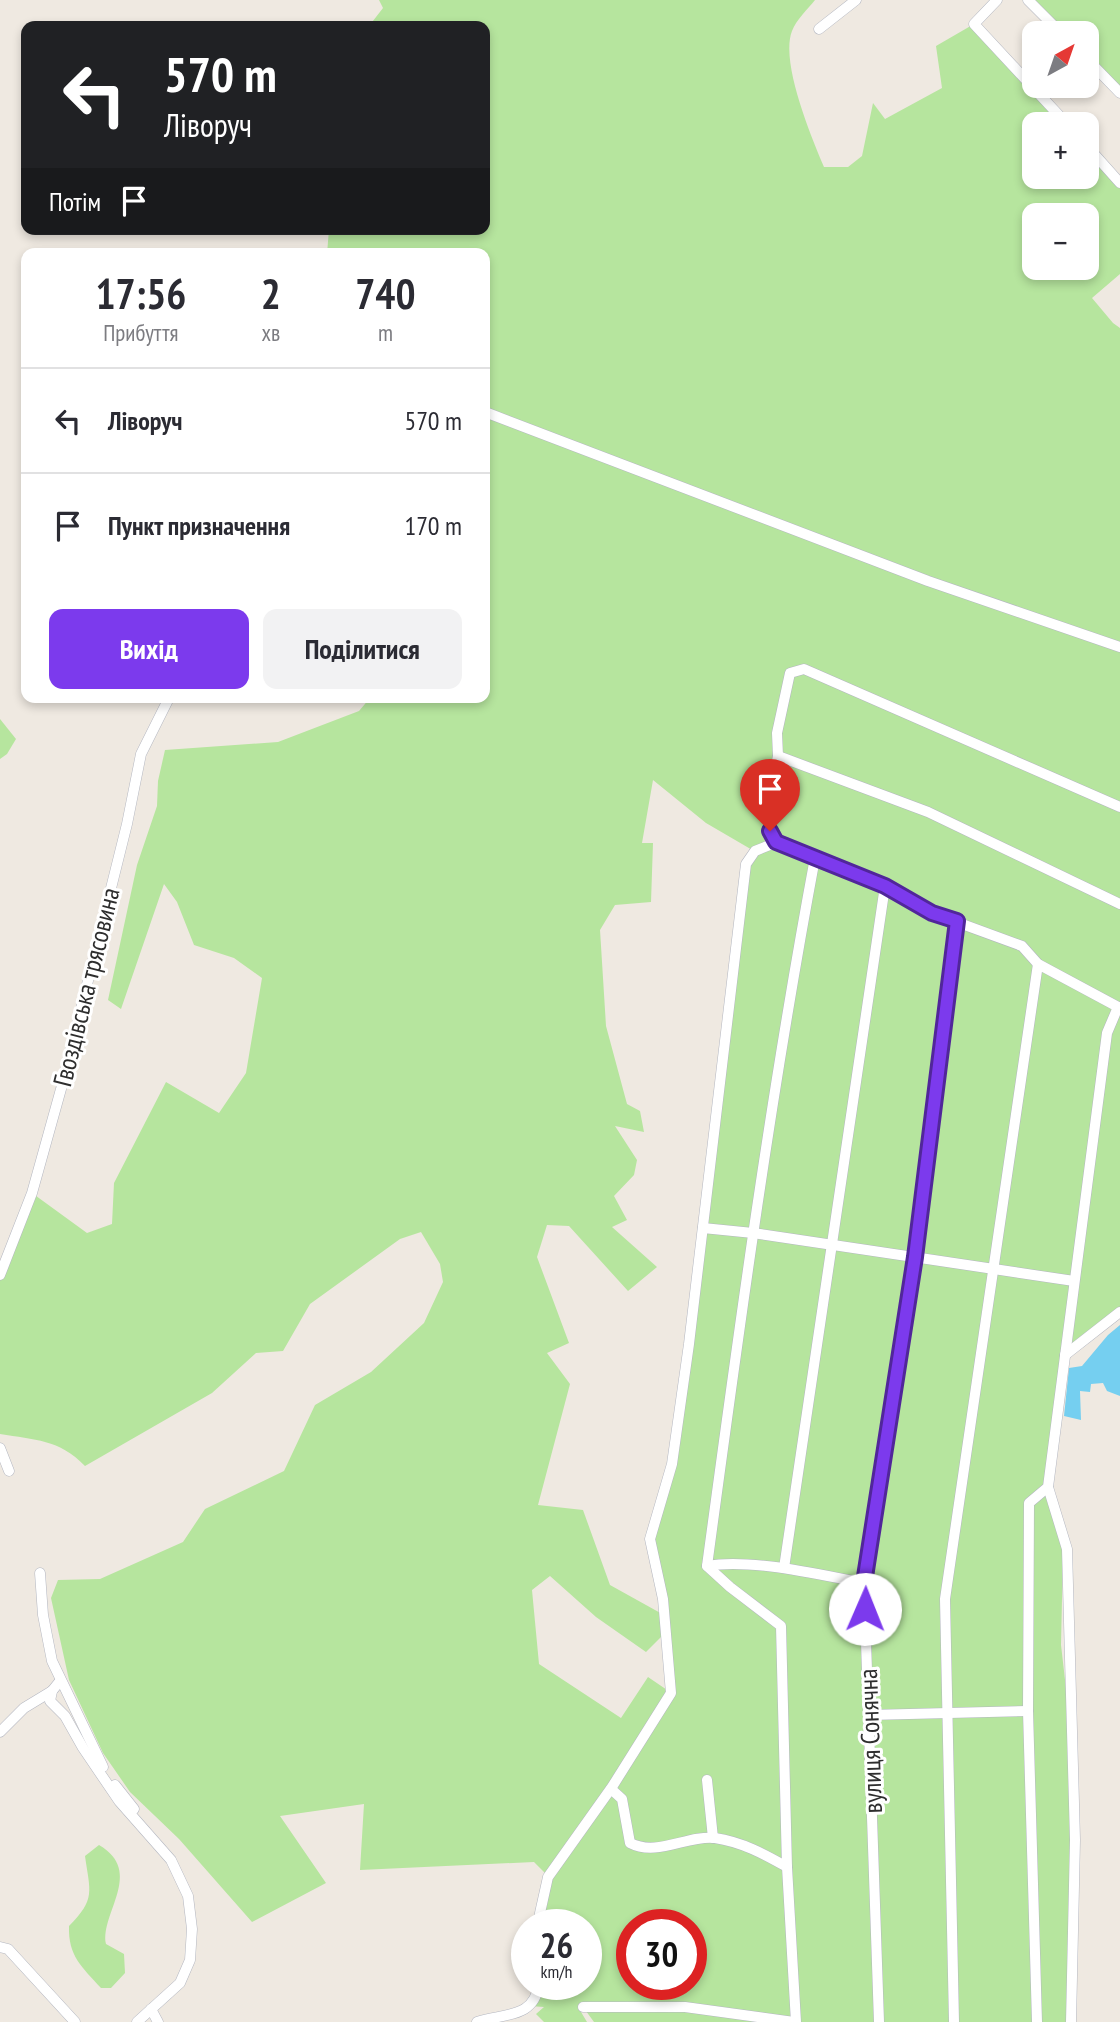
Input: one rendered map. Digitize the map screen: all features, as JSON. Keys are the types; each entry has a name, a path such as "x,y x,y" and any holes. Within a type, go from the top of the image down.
{"street":[{"path":"819,29 856,0"},
{"path":"997,0 974,24 1056,112"},
{"path":"1028,0 1049,21"},
{"path":"1099,71 1120,93"},
{"path":"1099,159 1120,183"},
{"path":"490,414 928,581 1120,647"},
{"path":"1071,2022 1074,1840 1067,1549 1048,1488 1107,1033 1119,1008 1038,964 1023,946 932,913 885,886 776,842 770,831 770,799 778,756 777,733 790,673 804,669 1120,807"},
{"name":"Гвоздівська трясовина","path":"0,1275 32,1194 61,1089 127,824 141,754 166,703"},
{"path":"778,756 928,812 1120,904"},
{"path":"541,1909 548,1877 611,1789 671,1693 663,1599 650,1539 671,1464 747,864 755,851 776,842"},
{"path":"707,1566 786,1012 815,858"},
{"path":"784,1568 885,886"},
{"name":"вулиця Сонячна","path":"879,2022 864,1583 915,1257 957,921"},
{"path":"954,2022 945,1599 1038,964"},
{"path":"703,1228 753,1233 1074,1281"},
{"path":"1065,1355 1120,1312"},
{"path":"0,1448 9,1471"},
{"path":"1037,2022 1028,1711 1029,1503 1048,1488"},
{"path":"707,1566 719,1563 784,1568 864,1583"},
{"path":"583,2007 685,2007 795,2022 787,1867 781,1626 707,1566"},
{"path":"40,1573 52,1661 98,1759 134,1809"},
{"path":"0,1732 24,1708 51,1691 60,1681"},
{"path":"51,1691 50,1702 65,1716 118,1801 171,1860 188,1896 192,1929 190,1960 180,1983 137,2022"},
{"path":"869,1715 1028,1711"},
{"path":"707,1780 713,1838"},
{"path":"611,1789 622,1799 630,1843 642,1849 713,1838 751,1847 787,1867"},
{"path":"0,1947 8,1950 75,2022"},
{"path":"477,2022 519,2011 535,2000"},
{"path":"151,2009 158,2022"}],"green space":[{"path":"379,0 815,0 799,19 789,44 793,79 824,167 848,167 862,156 873,103 885,119 942,88 936,46 974,24 1022,76 1022,98 1043,98 1056,112 1022,112 1022,189 1099,189 1099,159 1120,183 1120,274 1092,298 1120,328 1120,1312 1065,1355 1048,1487 1056,1503 1063,1552 1061,1645 1071,1732 1071,2022 594,2022 583,2007 578,2007 587,2022 544,2022 536,2014 544,2007 530,2006 533,2000 602,2000 602,1909 543,1909 548,1876 534,1862 360,1870 364,1804 280,1816 326,1883 252,1922 179,1839 130,1792 103,1753 69,1680 51,1598 58,1580 100,1579 183,1542 205,1509 284,1471 315,1405 371,1372 424,1323 443,1282 440,1264 421,1232 400,1239 310,1304 283,1351 256,1353 212,1393 85,1466 66,1450 46,1442 0,1434 0,1275 32,1193 87,1233 112,1224 114,1183 166,1082 219,1113 246,1073 262,978 234,958 194,945 177,902 164,884 121,1009 108,1000 137,865 157,806 158,781 165,750 278,742 359,711 366,703 490,703 490,248 327,248 329,235 490,235 490,21 373,21 383,8","holes":["653,780 706,823 754,851 746,864 672,1464 650,1539 664,1615 610,1585 583,1510 538,1505 570,1384 547,1353 569,1343 537,1257 547,1225 569,1226 628,1291 657,1267 612,1227 627,1220 614,1196 634,1175 637,1160 615,1126 644,1132 640,1111 627,1104 606,1026 600,930 615,905 651,902 653,843 642,843","550,1576 596,1617 646,1652 665,1633 670,1692 648,1677 621,1718 539,1664 532,1590"]},
{"path":"1029,0 1120,0 1120,93 1099,71 1099,21 1049,21"},
{"path":"0,719 16,739 7,754 0,759"},
{"path":"99,1845 112,1856 119,1868 118,1893 109,1919 106,1944 124,1954 125,1973 111,1988 101,1988 82,1967 69,1936 69,1926 84,1909 89,1894 85,1856"}],"water":[{"path":"1120,1325 1120,1396 1107,1391 1103,1383 1091,1384 1090,1392 1080,1391 1081,1420 1064,1416 1069,1368 1082,1366"}],"route":[{"path":"770,831 776,842 885,886 932,913 957,921 915,1257 864,1583 865,1609"}]}
